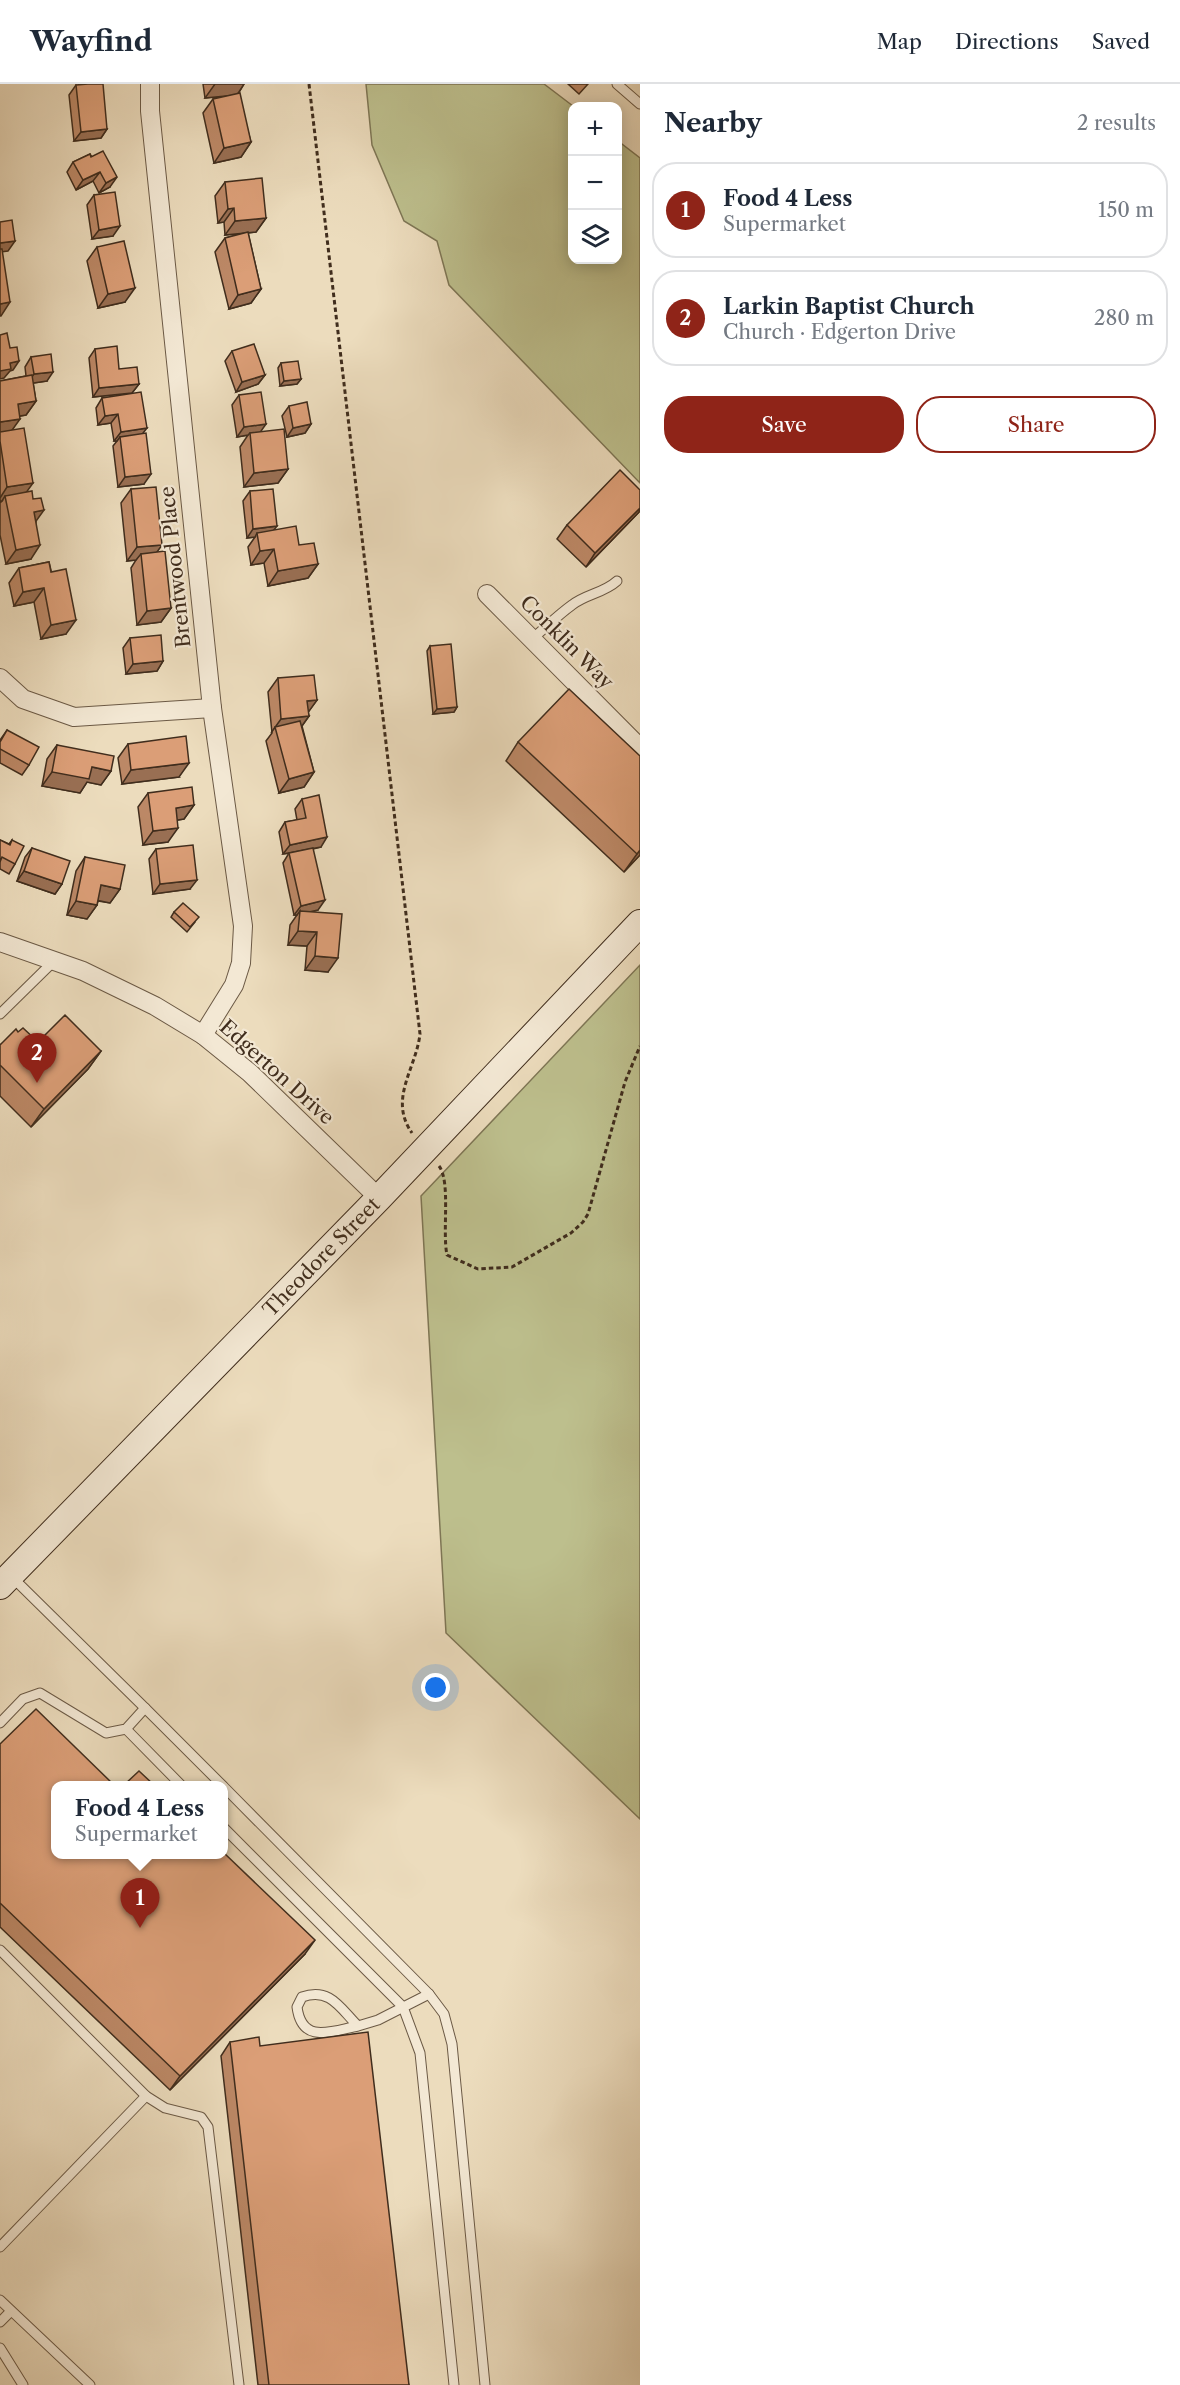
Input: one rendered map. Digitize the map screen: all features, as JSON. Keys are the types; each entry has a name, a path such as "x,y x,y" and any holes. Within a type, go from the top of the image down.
{"street":[{"name":"Brentwood Place","path":"150,84 150,111 212,708 243,926 241,963 234,985 203,1035"},
{"name":"Conklin Way","path":"487,594 640,747"},
{"path":"0,678 23,699 74,717 212,708"},
{"name":"Theodore Street","path":"5,1580 379,1198 640,923"},
{"name":"Edgerton Drive","path":"0,942 83,971 155,1006 203,1035 250,1073 379,1198"}],"lane":[{"path":"617,84 640,104"},
{"path":"532,639 572,604 592,593 608,589 617,581"},
{"path":"0,1014 4,1004 54,961"},
{"path":"5,1580 146,1708 218,1781"},
{"path":"0,1723 23,1699 40,1693 106,1733 126,1729 146,1708"},
{"path":"126,1729 178,1781"},
{"path":"228,1791 429,1994 444,2014 452,2044 485,2385"},
{"path":"228,1832 403,2007 420,2053 454,2385"},
{"path":"0,1950 146,2096 165,2108 201,2117 208,2127 238,2385"},
{"path":"358,2026 324,1993 315,1992 302,1997 297,2007 303,2026 311,2032 322,2033 358,2026 429,1994"},
{"path":"0,2247 146,2096"},
{"path":"0,2300 84,2383"},
{"path":"0,2322 11,2311"},
{"path":"0,2348 23,2385"}],"path":[{"path":"309,84 420,1034 418,1051 404,1083 401,1106 403,1118 441,1168 446,1181 443,1211 447,1255 478,1269 502,1269 522,1263 571,1233 588,1214 625,1082 640,1046"}],"green space":[{"path":"366,84 544,84 568,102 568,264 622,264 622,144 640,158 640,483 449,285 437,241 404,221 372,145"},
{"path":"640,965 640,1819 446,1633 421,1196"}],"building":[{"path":"103,84 107,129 81,132 76,85"},
{"path":"240,93 251,142 224,148 213,99"},
{"path":"103,151 117,177 106,183 100,172 83,180 73,162"},
{"path":"262,178 266,218 235,221 234,208 228,209 225,182"},
{"path":"115,192 120,226 99,230 94,195"},
{"path":"12,220 15,241 0,243 0,222"},
{"path":"248,232 261,289 238,295 225,238"},
{"path":"124,241 135,288 108,294 97,247"},
{"path":"0,249 2,249 10,302 0,304"},
{"path":"7,333 10,348 17,347 19,361 10,363 11,369 0,371 0,335"},
{"path":"254,344 265,375 242,382 232,351"},
{"path":"117,346 119,369 137,367 139,384 99,388 95,349"},
{"path":"51,354 53,372 34,374 31,357"},
{"path":"298,361 301,379 284,381 281,363"},
{"path":"32,375 36,401 18,404 20,419 0,422 0,381"},
{"path":"141,392 147,428 121,432 118,414 105,416 102,398"},
{"path":"261,392 266,424 244,427 239,395"},
{"path":"307,402 311,424 293,428 289,406"},
{"path":"24,428 33,483 7,487 0,432"},
{"path":"284,429 288,469 254,473 250,433"},
{"path":"146,433 151,474 125,477 120,437"},
{"path":"620,470 640,490 640,508 595,553 567,525"},
{"path":"156,487 162,545 137,547 131,489"},
{"path":"273,489 277,526 253,529 250,491"},
{"path":"32,491 33,499 41,498 44,510 34,512 40,545 16,550 5,496"},
{"path":"296,526 299,545 314,543 318,564 278,571 274,549 260,551 257,533"},
{"path":"165,551 171,608 147,611 141,554"},
{"path":"49,562 51,572 66,569 76,620 51,625 44,588 23,592 19,568"},
{"path":"161,635 163,661 133,664 130,638"},
{"path":"451,644 457,707 437,709 430,646"},
{"path":"314,675 317,700 307,701 309,716 281,719 278,678"},
{"path":"569,689 640,756 640,850 637,854 518,742"},
{"path":"300,721 314,772 289,779 275,727"},
{"path":"7,730 39,747 29,765 0,749 0,742"},
{"path":"186,736 189,763 131,770 128,744"},
{"path":"57,745 114,756 111,771 92,767 89,779 52,772"},
{"path":"192,787 194,805 176,808 178,828 153,831 148,793"},
{"path":"319,795 327,837 290,845 285,822 306,818 302,799"},
{"path":"0,840 10,845 12,840 24,846 15,864 2,857 0,862"},
{"path":"193,845 197,880 160,884 156,849"},
{"path":"32,848 70,861 62,884 24,871"},
{"path":"313,848 325,900 301,906 289,853"},
{"path":"85,857 125,865 120,889 101,885 97,905 76,901"},
{"path":"183,903 199,917 190,927 174,912"},
{"path":"300,911 342,914 338,958 315,956 317,932 298,931"},
{"path":"65,1015 101,1051 44,1109 0,1065 0,1045 16,1029 18,1032 23,1028 38,1042"},
{"path":"36,1709 110,1781 51,1781 51,1859 228,1859 228,1857 315,1940 180,2076 0,1903 0,1744"},
{"path":"139,1771 150,1781 128,1781"},
{"path":"368,2032 409,2385 269,2385 230,2042 259,2037 260,2046"}],"place":[{"name":"Larkin Baptist Church","path":"37,1083"},
{"name":"Food 4 Less","path":"140,1928"}]}
